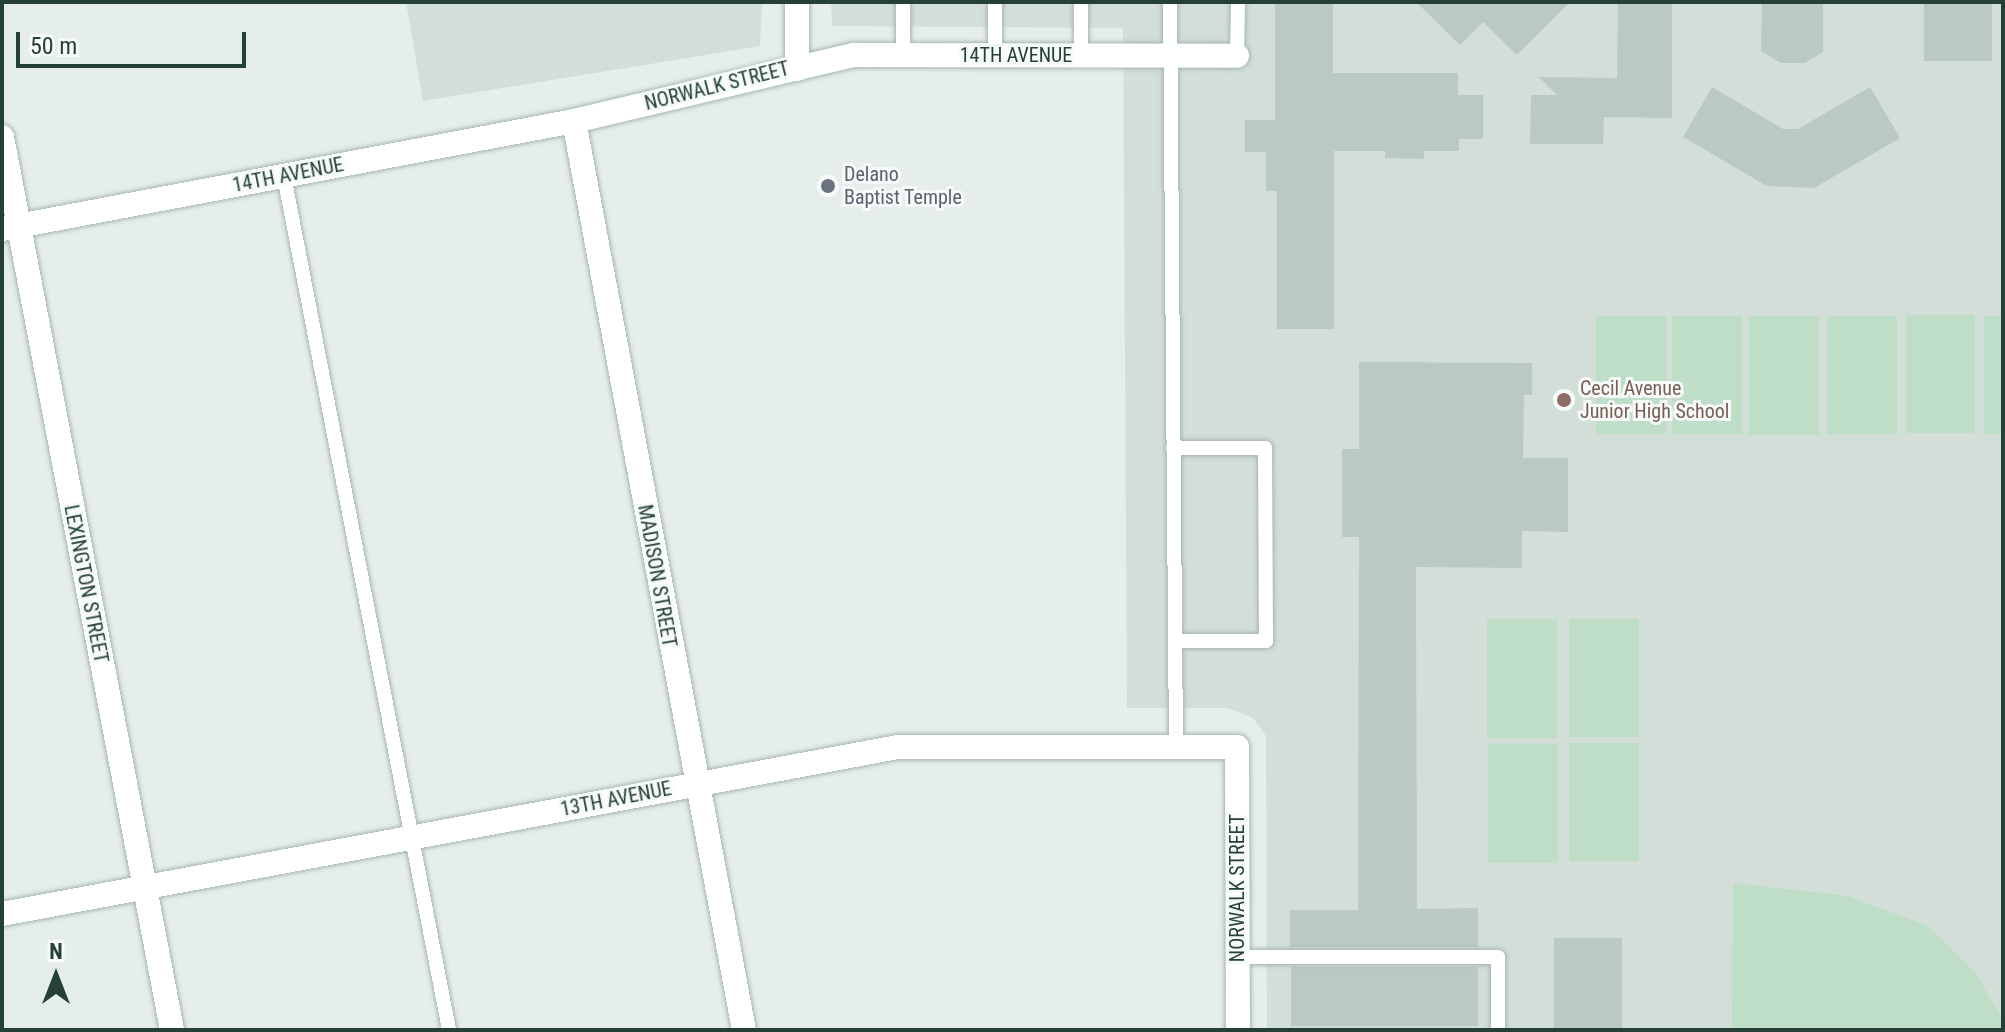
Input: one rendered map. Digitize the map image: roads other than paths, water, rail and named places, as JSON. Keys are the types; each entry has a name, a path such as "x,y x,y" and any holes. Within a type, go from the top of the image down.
{"street":[{"name":"NORWALK STREET","path":"574,121 797,69 797,2"},
{"name":"14TH AVENUE","path":"797,69 853,55 1237,56"},
{"name":"14TH AVENUE","path":"10,228 574,121"},
{"name":"MADISON STREET","path":"574,121 744,1030"},
{"name":"LEXINGTON STREET","path":"2,137 10,228 172,1030"},
{"name":"13TH AVENUE","path":"2,914 898,747 1237,747"},
{"name":"NORWALK STREET","path":"1237,747 1238,1030"}],"lane":[{"path":"903,2 903,54"},
{"path":"995,2 995,56"},
{"path":"1081,2 1081,56"},
{"path":"1170,2 1176,747"},
{"path":"1237,56 1238,2"},
{"path":"284,176 449,1030"},
{"path":"1173,448 1265,448 1266,641 1175,641"},
{"path":"1237,957 1498,957 1498,1030"}],"place":[{"name":"Delano Baptist Temple","path":"828,186"},
{"name":"Cecil Avenue Junior High School","path":"1564,400"}]}
